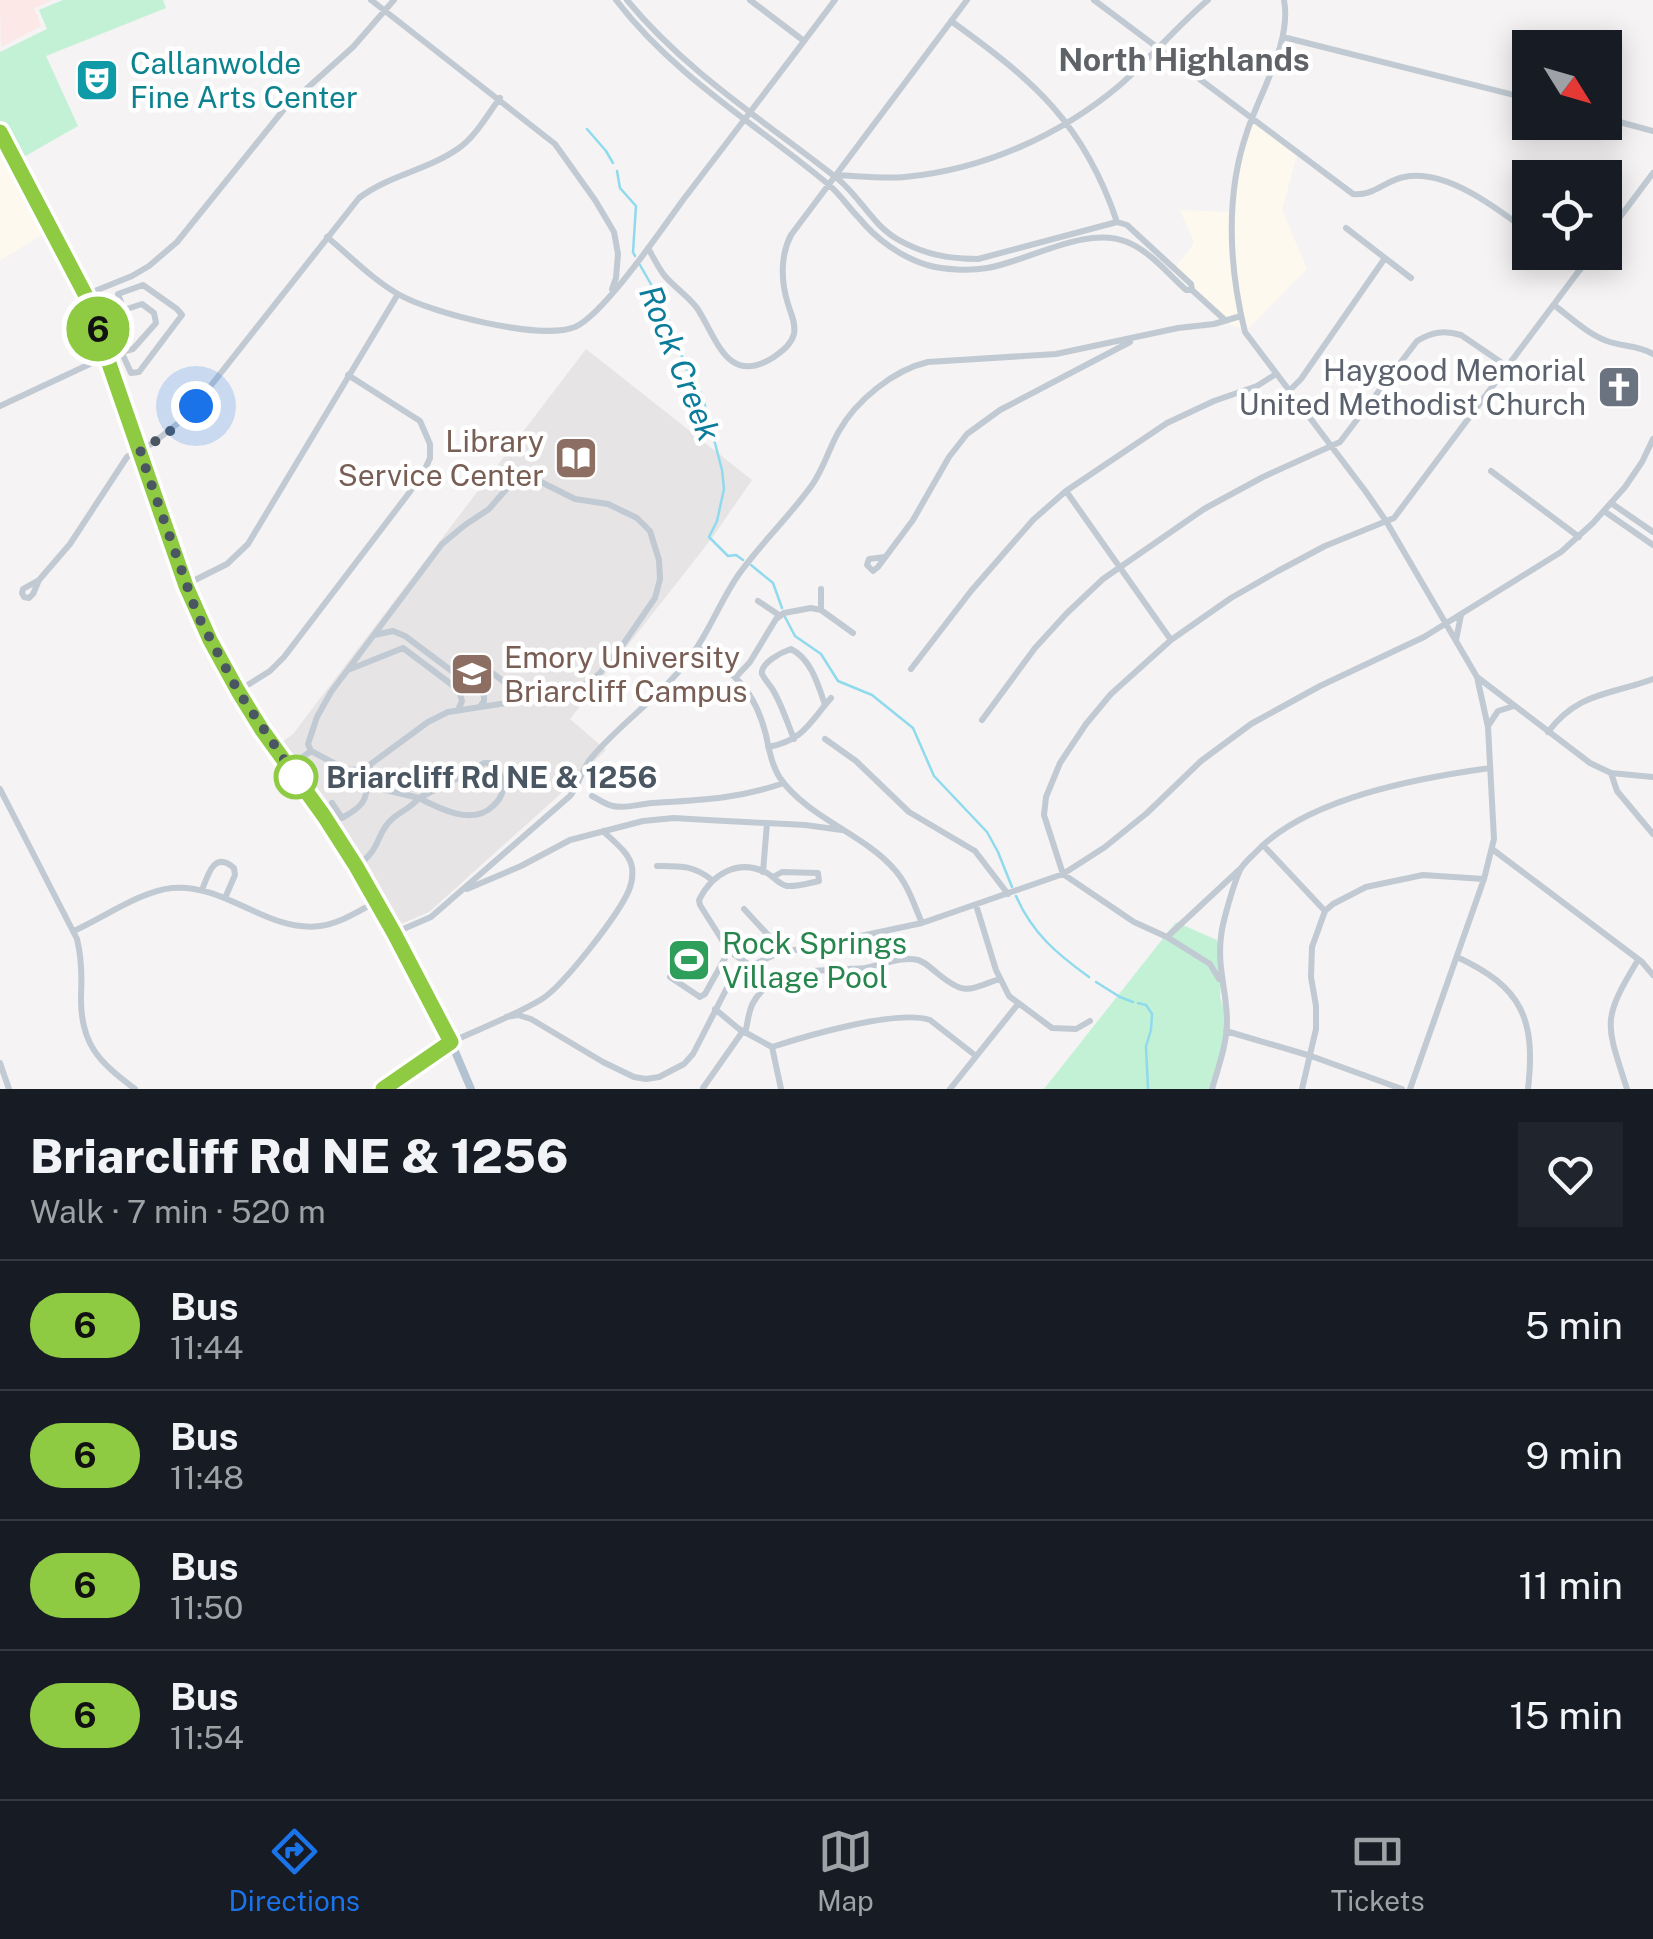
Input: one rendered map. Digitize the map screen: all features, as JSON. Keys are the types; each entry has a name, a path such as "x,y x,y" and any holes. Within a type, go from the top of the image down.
{"main road":[{"path":"0,132 85,294 186,586 210,640 238,691 356,866 451,1042 471,1089"},
{"path":"383,1089 451,1042"}],"street":[{"path":"371,0 500,98 558,148 611,227 618,254 610,295"},
{"path":"85,294 149,266 183,236 285,108 346,54 394,0"},
{"path":"616,0 678,67 828,184 876,236 917,261 957,269 995,266 1110,237 1135,246 1226,321"},
{"path":"628,0 677,54 835,176 892,236 921,250 956,259 993,256 1117,222 1126,224 1192,284 1192,290"},
{"path":"750,0 804,41"},
{"path":"327,236 398,294 454,316 549,332 582,323 648,248 835,0"},
{"path":"648,248 664,275 697,309 723,355 742,366 760,364 786,348 794,325 783,276 784,254 796,226 967,0"},
{"path":"1094,0 1353,194 1363,195 1398,178 1431,176 1488,203 1512,220"},
{"path":"835,176 902,177 953,168 1024,145 1068,122 1117,88 1208,0"},
{"path":"1284,0 1284,37 1252,118 1240,163 1233,216 1233,259 1241,316 1250,341 1386,520 1477,677 1488,727 1492,849 1410,1089"},
{"path":"951,21 1025,76 1068,122 1098,171 1117,222"},
{"path":"638,28 645,22"},
{"path":"1284,37 1512,95"},
{"path":"39,580 70,544 127,457 173,429 191,411 354,203 369,190 441,159 461,146 500,98"},
{"path":"1622,122 1653,130"},
{"path":"1622,214 1653,173"},
{"path":"845,201 854,195"},
{"path":"1097,227 1099,237"},
{"path":"1346,228 1411,278"},
{"path":"1135,246 1141,238"},
{"path":"917,261 921,250"},
{"path":"618,254 638,260"},
{"path":"993,256 995,266"},
{"path":"1289,391 1302,379 1385,258"},
{"path":"1222,988 1210,964 1134,922 1064,874 1044,815 1052,780 1086,724 1111,694 1171,640 1278,571 1394,518 1580,270"},
{"path":"126,279 131,289"},
{"path":"146,285 165,300 180,312 181,320 140,372 131,374 113,325 126,316 118,294 146,285"},
{"path":"186,586 227,564 248,544 398,294"},
{"path":"154,313 165,300"},
{"path":"0,406 107,356 134,349 156,324 154,313 142,304 124,310"},
{"path":"1554,305 1601,339 1653,354"},
{"path":"394,933 431,917 565,802 578,786 590,758 668,684 697,647 737,576 812,484 845,421 902,372 934,361 1056,354 1241,316"},
{"path":"982,720 1035,648 1090,590 1204,509 1340,442 1410,348 1426,336 1443,332 1461,334 1508,366"},
{"path":"886,557 918,512 948,457 976,427 1011,404 1150,334"},
{"path":"911,669 970,590 1033,520 1066,491 1168,423 1257,386 1276,374"},
{"path":"238,691 270,671 284,656 429,462 430,444 420,421 348,376"},
{"path":"506,1017 532,1019 602,1062 646,1079 684,1064 702,1040 730,984 750,966 776,954 922,923 1064,874 1105,847 1201,761 1252,724 1320,686 1404,648 1544,564 1579,537 1611,503 1635,474 1653,439"},
{"path":"1491,471 1579,537"},
{"path":"349,770 370,766 428,722 458,709 558,695 589,682 651,606 659,586 660,560 650,531 637,518 608,504 576,499 533,478 516,478 489,509 442,544 320,710 308,744 311,751 349,770 369,786 419,798 453,813 480,815 504,792 499,770 484,762 419,798 389,822 372,854 356,866"},
{"path":"1066,491 1171,640"},
{"path":"1611,503 1653,532"},
{"path":"1604,511 1653,545"},
{"path":"821,589 821,610"},
{"path":"758,601 779,615 812,608 821,610 854,633"},
{"path":"736,677 779,615"},
{"path":"1456,642 1461,615"},
{"path":"372,636 393,632 405,636 500,703"},
{"path":"697,647 748,690 784,783 810,808 880,854 896,870 922,923"},
{"path":"347,670 402,648 458,690 462,702 458,709"},
{"path":"768,747 794,739 828,701 805,659 791,648 768,663 762,676 773,690 794,739"},
{"path":"484,666 515,690 519,700"},
{"path":"1477,677 1590,764 1611,773 1653,777"},
{"path":"1548,732 1578,702 1653,679"},
{"path":"480,706 484,695"},
{"path":"1488,727 1498,711 1514,706"},
{"path":"824,739 856,761 910,812 976,851 1008,894"},
{"path":"288,767 311,751"},
{"path":"332,803 340,816 346,816 366,798 370,766"},
{"path":"1167,937 1280,830 1357,797 1408,782 1490,768"},
{"path":"1611,773 1617,791 1653,834"},
{"path":"592,796 610,806 632,806 714,800 784,783"},
{"path":"0,789 74,931 82,966 81,1015 90,1045 106,1067 136,1089"},
{"path":"460,892 570,840 625,824 658,819 842,830"},
{"path":"763,872 767,823"},
{"path":"451,1042 544,998 578,963 626,896 632,879 630,862 604,831"},
{"path":"1263,845 1326,912"},
{"path":"1492,849 1653,975"},
{"path":"202,890 214,865 226,862 235,871 225,898"},
{"path":"492,862 498,874"},
{"path":"657,866 700,870 712,880"},
{"path":"1212,1089 1227,1020 1220,936 1240,869"},
{"path":"750,966 729,951 700,905 702,895 716,875 726,870 763,872 785,886 820,881 818,873 782,872 773,877"},
{"path":"1302,1089 1316,1030 1312,947 1326,912 1333,904 1366,887 1423,874 1484,879"},
{"path":"74,931 156,892 173,888 202,890 271,918 311,927 329,924 376,902"},
{"path":"976,905 999,979 1009,996 1052,1028 1076,1029 1090,1021"},
{"path":"744,909 770,937 776,954"},
{"path":"670,977 700,997 729,951"},
{"path":"1457,957 1506,986 1517,1002 1530,1045 1528,1089"},
{"path":"703,1088 744,1032 750,1008 760,992 776,980 798,973 863,968 909,959 922,961 962,990 999,979"},
{"path":"1627,1089 1608,1022 1638,960"},
{"path":"950,1089 1018,1004"},
{"path":"715,1009 744,1032 772,1047 814,1033 902,1016 922,1017 976,1056"},
{"path":"1226,1031 1402,1089"},
{"path":"772,1047 781,1089"},
{"path":"0,1064 9,1089"}],"shaded area":[{"path":"0,0 52,0 34,8 41,26 1,47"},
{"path":"1254,118 1298,151 1282,210 1307,269 1247,330 1231,325 1172,272 1194,243 1180,210 1230,212"},
{"path":"0,133 51,229 0,261"},
{"name":"Emory University Briarcliff Campus","path":"586,349 752,480 712,538 570,719 606,750 429,912 401,924 391,918 357,856 278,745 293,734"}],"green space":[{"path":"63,0 163,0 166,8 46,56 78,126 15,162 0,133 0,52 47,29 39,10"},
{"path":"1176,922 1217,940 1223,962 1220,997 1230,1028 1209,1089 1044,1089"}],"waterway":[{"name":"Rock Creek","path":"587,129 613,163"},
{"name":"Rock Creek","path":"617,171 620,188 636,206 635,256"},
{"name":"Rock Creek","path":"640,265 664,307 686,368 702,395 722,470 724,489 709,537 728,556 736,555 743,560"},
{"name":"Rock Creek","path":"751,565 773,583 782,608"},
{"name":"Rock Creek","path":"785,617 795,636 821,654 838,681 872,695 913,728 934,776 987,832 1012,887"},
{"name":"Rock Creek","path":"1016,896 1046,942 1089,977"},
{"name":"Rock Creek","path":"1096,982 1133,1002"},
{"name":"Rock Creek","path":"1138,1003 1146,1005 1152,1014 1146,1046 1148,1089"}],"bus line":[{"name":"6","path":"0,132 85,294 191,601 210,640 262,730 356,866 451,1042 383,1089"}],"place":[{"name":"Callanwolde Fine Arts Center","path":"97,80"},
{"name":"Haygood Memorial United Methodist Church","path":"1619,387"},
{"name":"Library Service Center","path":"576,458"},
{"name":"Emory University Briarcliff Campus","path":"472,674"},
{"name":"Briarcliff Rd NE & 1256","path":"296,777"},
{"name":"Rock Springs Village Pool","path":"689,960"}],"district":[{"name":"North Highlands","path":"1184,59"}],"route":[{"path":"196,406 173,429 140,452 197,614 238,691 296,777"}]}
